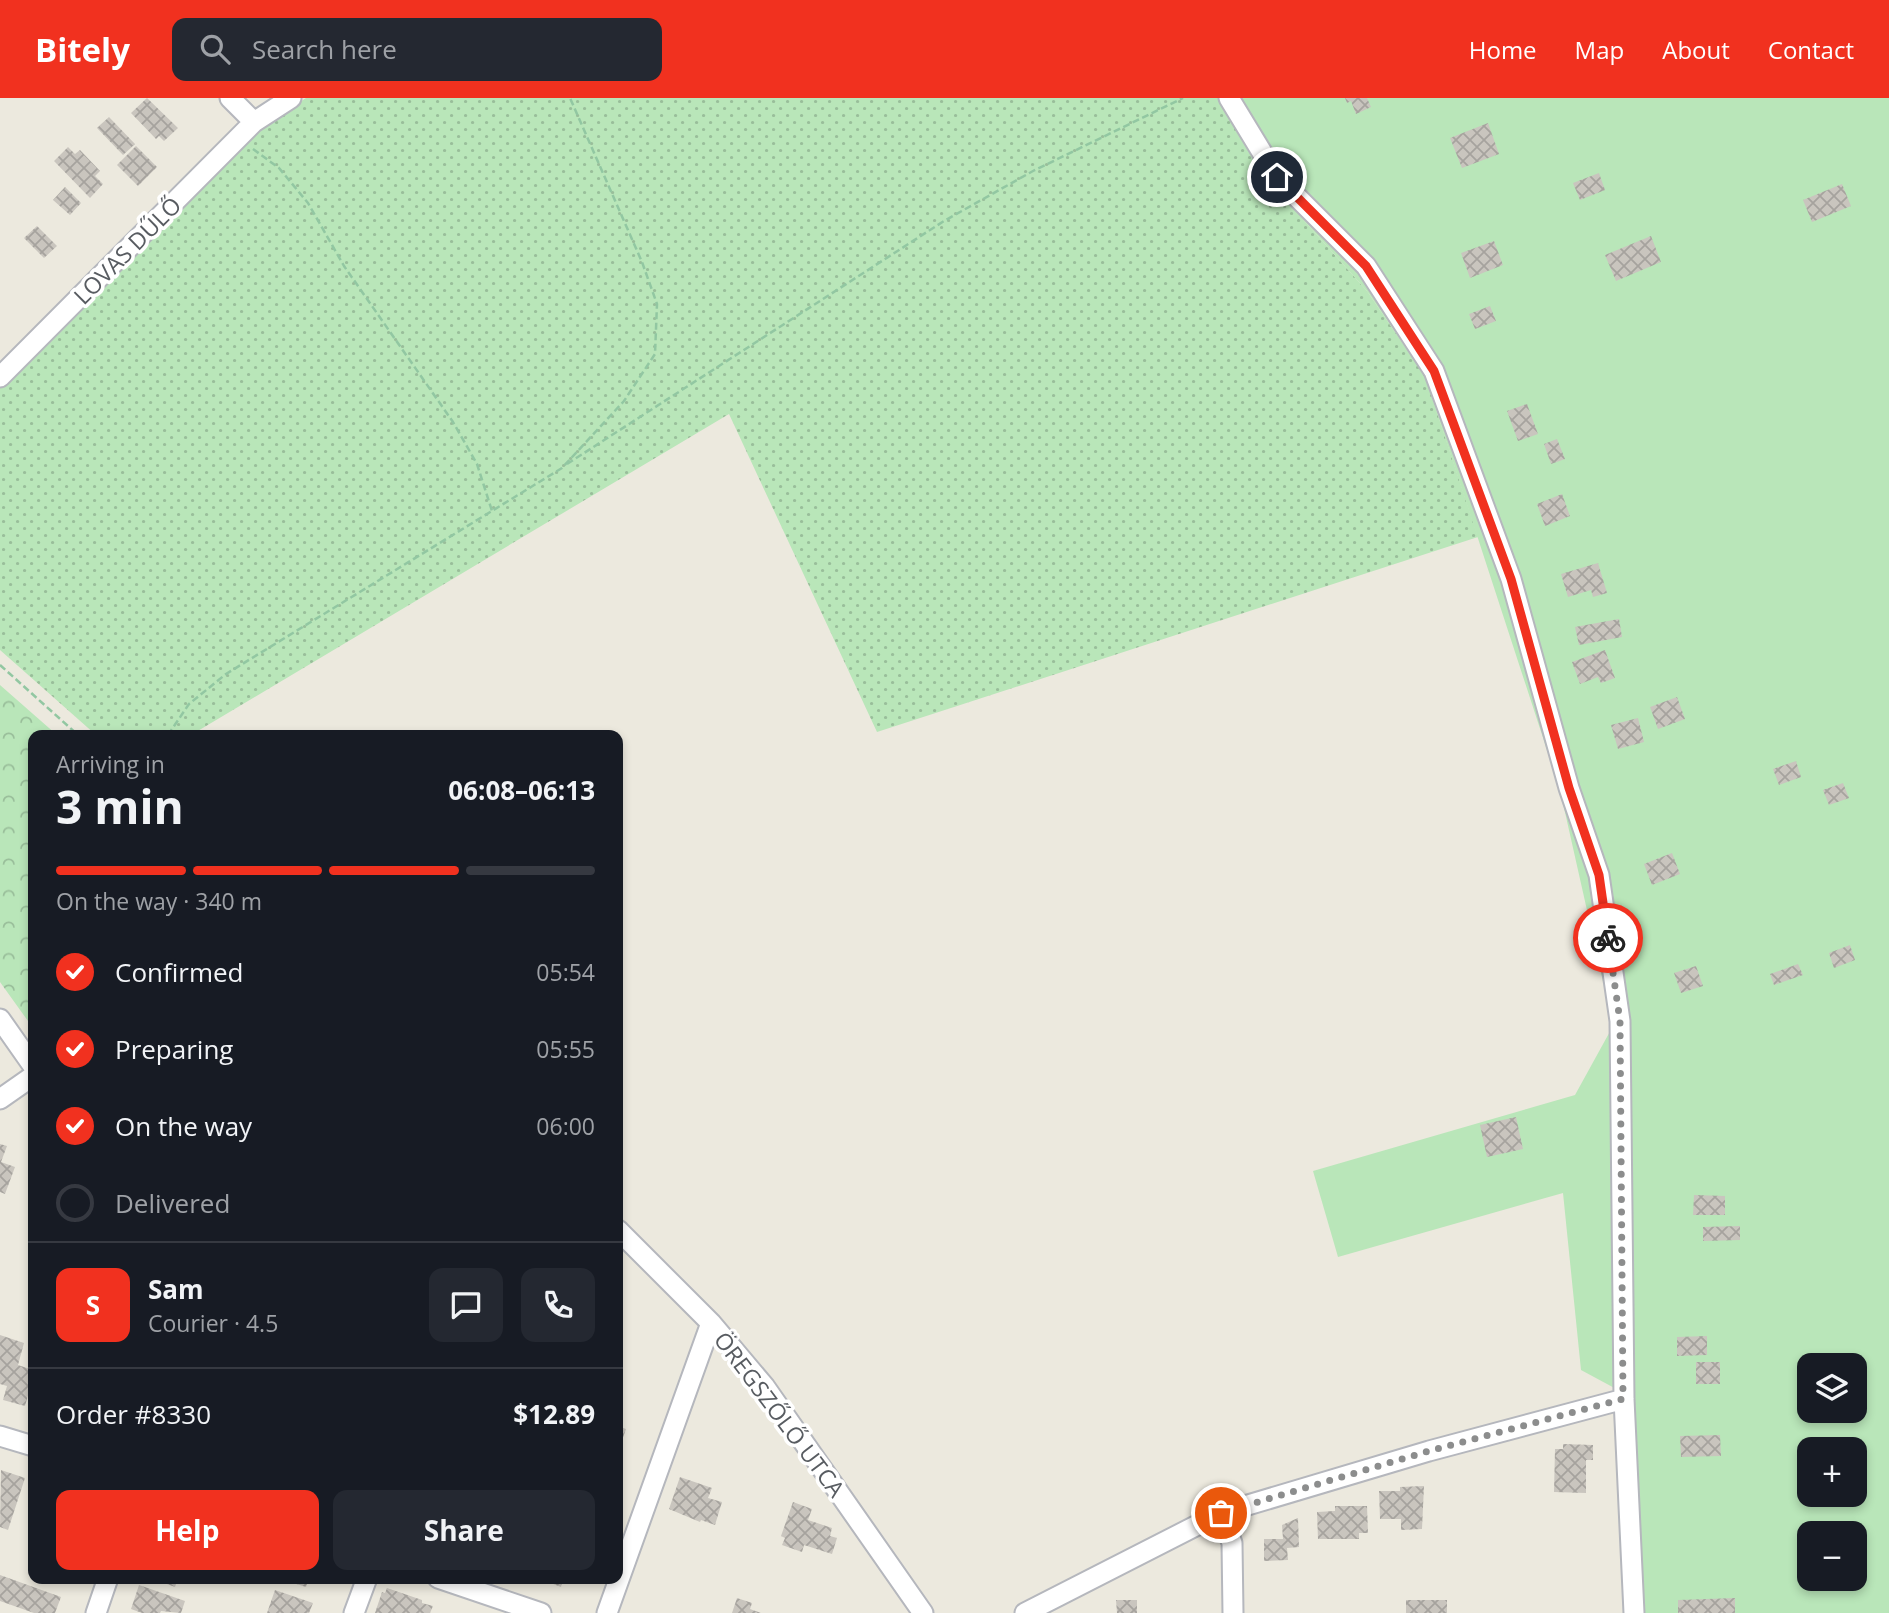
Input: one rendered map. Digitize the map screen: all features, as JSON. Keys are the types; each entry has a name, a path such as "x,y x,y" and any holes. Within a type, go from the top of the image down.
{"street":[{"path":"230,98 254,122"},
{"name":"LOVAS DŰLŐ","path":"0,377 254,122 291,98"},
{"path":"1229,98 1277,177 1366,266 1434,371 1511,579 1569,788 1599,875 1620,1021 1623,1399 1634,1613"},
{"path":"0,1019 28,1059"},
{"path":"0,1099 28,1079"},
{"name":"ÖREGSZŐLŐ UTCA","path":"623,1235 711,1323 765,1387 923,1613"},
{"path":"623,1568 711,1323"},
{"path":"1025,1613 1221,1513 1429,1451 1623,1399"},
{"path":"0,1436 28,1444"},
{"path":"1221,1513 1232,1543 1233,1613"},
{"path":"96,1613 106,1584"},
{"path":"354,1613 365,1584"},
{"path":"456,1584 541,1613"},
{"path":"607,1613 617,1584"}],"path":[{"path":"562,468 624,401 655,354 657,304 642,262 570,98"},
{"path":"171,730 189,704 226,674 562,468 944,221 1034,171 1183,98"},
{"path":"235,141 255,149 279,168 308,203 344,265 453,422 477,464 492,511"},
{"path":"0,665 72,730"}],"green space":[{"path":"306,98 1228,98 1300,216 1367,291 1425,376 1478,537 877,732 729,414 199,730 90,730 0,650 0,379 248,137"},
{"path":"1228,98 1889,98 1889,1613 1627,1613 1620,1391 1581,1370 1563,1193 1338,1257 1313,1171 1575,1095 1613,1026 1560,790 1425,376 1367,291 1300,216"},
{"path":"0,685 51,730 28,730 28,1021 0,982"}],"building":[{"path":"147,98 178,128 164,141 159,136 156,139 131,113"},
{"path":"1345,98 1367,98 1371,107 1356,114 1351,101 1347,103"},
{"path":"109,117 135,144 123,155 97,128"},
{"path":"1488,123 1499,154 1462,168 1450,138"},
{"path":"136,146 157,167 138,186 117,165"},
{"path":"68,147 75,154 80,150 100,171 95,176 103,184 90,198 54,161"},
{"path":"1599,173 1605,190 1580,200 1573,183"},
{"path":"1842,184 1851,206 1812,222 1803,200"},
{"path":"65,187 81,203 70,215 53,200"},
{"path":"37,226 57,246 44,258 24,238"},
{"path":"1651,236 1661,262 1616,281 1605,255"},
{"path":"1494,241 1503,265 1470,278 1461,253"},
{"path":"1490,306 1496,321 1475,329 1469,314"},
{"path":"1527,404 1538,434 1518,441 1507,411"},
{"path":"1557,439 1565,459 1551,464 1544,444"},
{"path":"1562,494 1570,516 1545,526 1537,504"},
{"path":"1598,563 1607,593 1593,597 1591,590 1568,597 1561,574"},
{"path":"1619,619 1622,637 1579,645 1575,627"},
{"path":"1605,650 1615,678 1601,683 1598,677 1580,684 1572,662"},
{"path":"1677,697 1685,719 1658,729 1650,707"},
{"path":"1638,718 1644,742 1618,749 1611,725"},
{"path":"1796,761 1801,777 1779,785 1773,769"},
{"path":"1843,783 1849,798 1829,805 1823,790"},
{"path":"1672,853 1680,874 1652,885 1644,864"},
{"path":"1850,945 1855,960 1834,968 1829,953"},
{"path":"1798,964 1803,975 1774,985 1770,974"},
{"path":"1696,966 1703,986 1681,993 1674,973"},
{"path":"1516,1117 1523,1149 1487,1157 1480,1125"},
{"path":"0,1144 7,1146 1,1162 15,1167 5,1194 0,1192"},
{"path":"1694,1195 1725,1196 1725,1215 1693,1215"},
{"path":"1740,1226 1740,1240 1703,1241 1703,1227"},
{"path":"0,1335 24,1343 18,1365 28,1368 28,1396 25,1406 3,1400 7,1386 0,1384"},
{"path":"1707,1336 1707,1355 1677,1356 1677,1337"},
{"path":"1696,1362 1720,1362 1720,1384 1696,1384"},
{"path":"1720,1435 1721,1456 1681,1457 1680,1436"},
{"path":"1563,1444 1593,1445 1593,1460 1586,1460 1586,1493 1554,1492 1555,1449 1563,1449"},
{"path":"1,1470 25,1478 8,1530 0,1527"},
{"path":"680,1477 712,1488 708,1498 722,1502 715,1525 669,1509"},
{"path":"1424,1486 1422,1529 1401,1530 1401,1519 1380,1519 1379,1491 1400,1491 1400,1487"},
{"path":"793,1502 812,1509 808,1520 832,1528 830,1536 837,1538 832,1554 804,1545 802,1552 782,1545 785,1538 781,1536"},
{"path":"1335,1506 1367,1506 1368,1533 1359,1533 1359,1539 1318,1539 1317,1512 1335,1511"},
{"path":"1298,1518 1299,1547 1287,1548 1288,1560 1264,1561 1264,1539 1283,1539 1282,1525"},
{"path":"0,1575 61,1597 55,1613 34,1613 0,1601"},
{"path":"139,1585 185,1601 181,1613 142,1613 131,1609"},
{"path":"387,1588 433,1606 430,1613 375,1613 382,1592 385,1593"},
{"path":"275,1590 313,1603 309,1613 267,1613"},
{"path":"737,1598 752,1603 750,1609 761,1613 732,1613"},
{"path":"1735,1598 1735,1613 1678,1613 1678,1600"},
{"path":"1116,1600 1137,1600 1137,1613 1117,1613"},
{"path":"1406,1600 1447,1600 1447,1613 1406,1613"}],"way so far":[{"path":"1221,1513 1429,1451 1623,1399 1620,1021 1608,938"}],"route":[{"path":"1277,177 1366,266 1434,371 1511,579 1569,788 1599,875 1608,938"}]}
